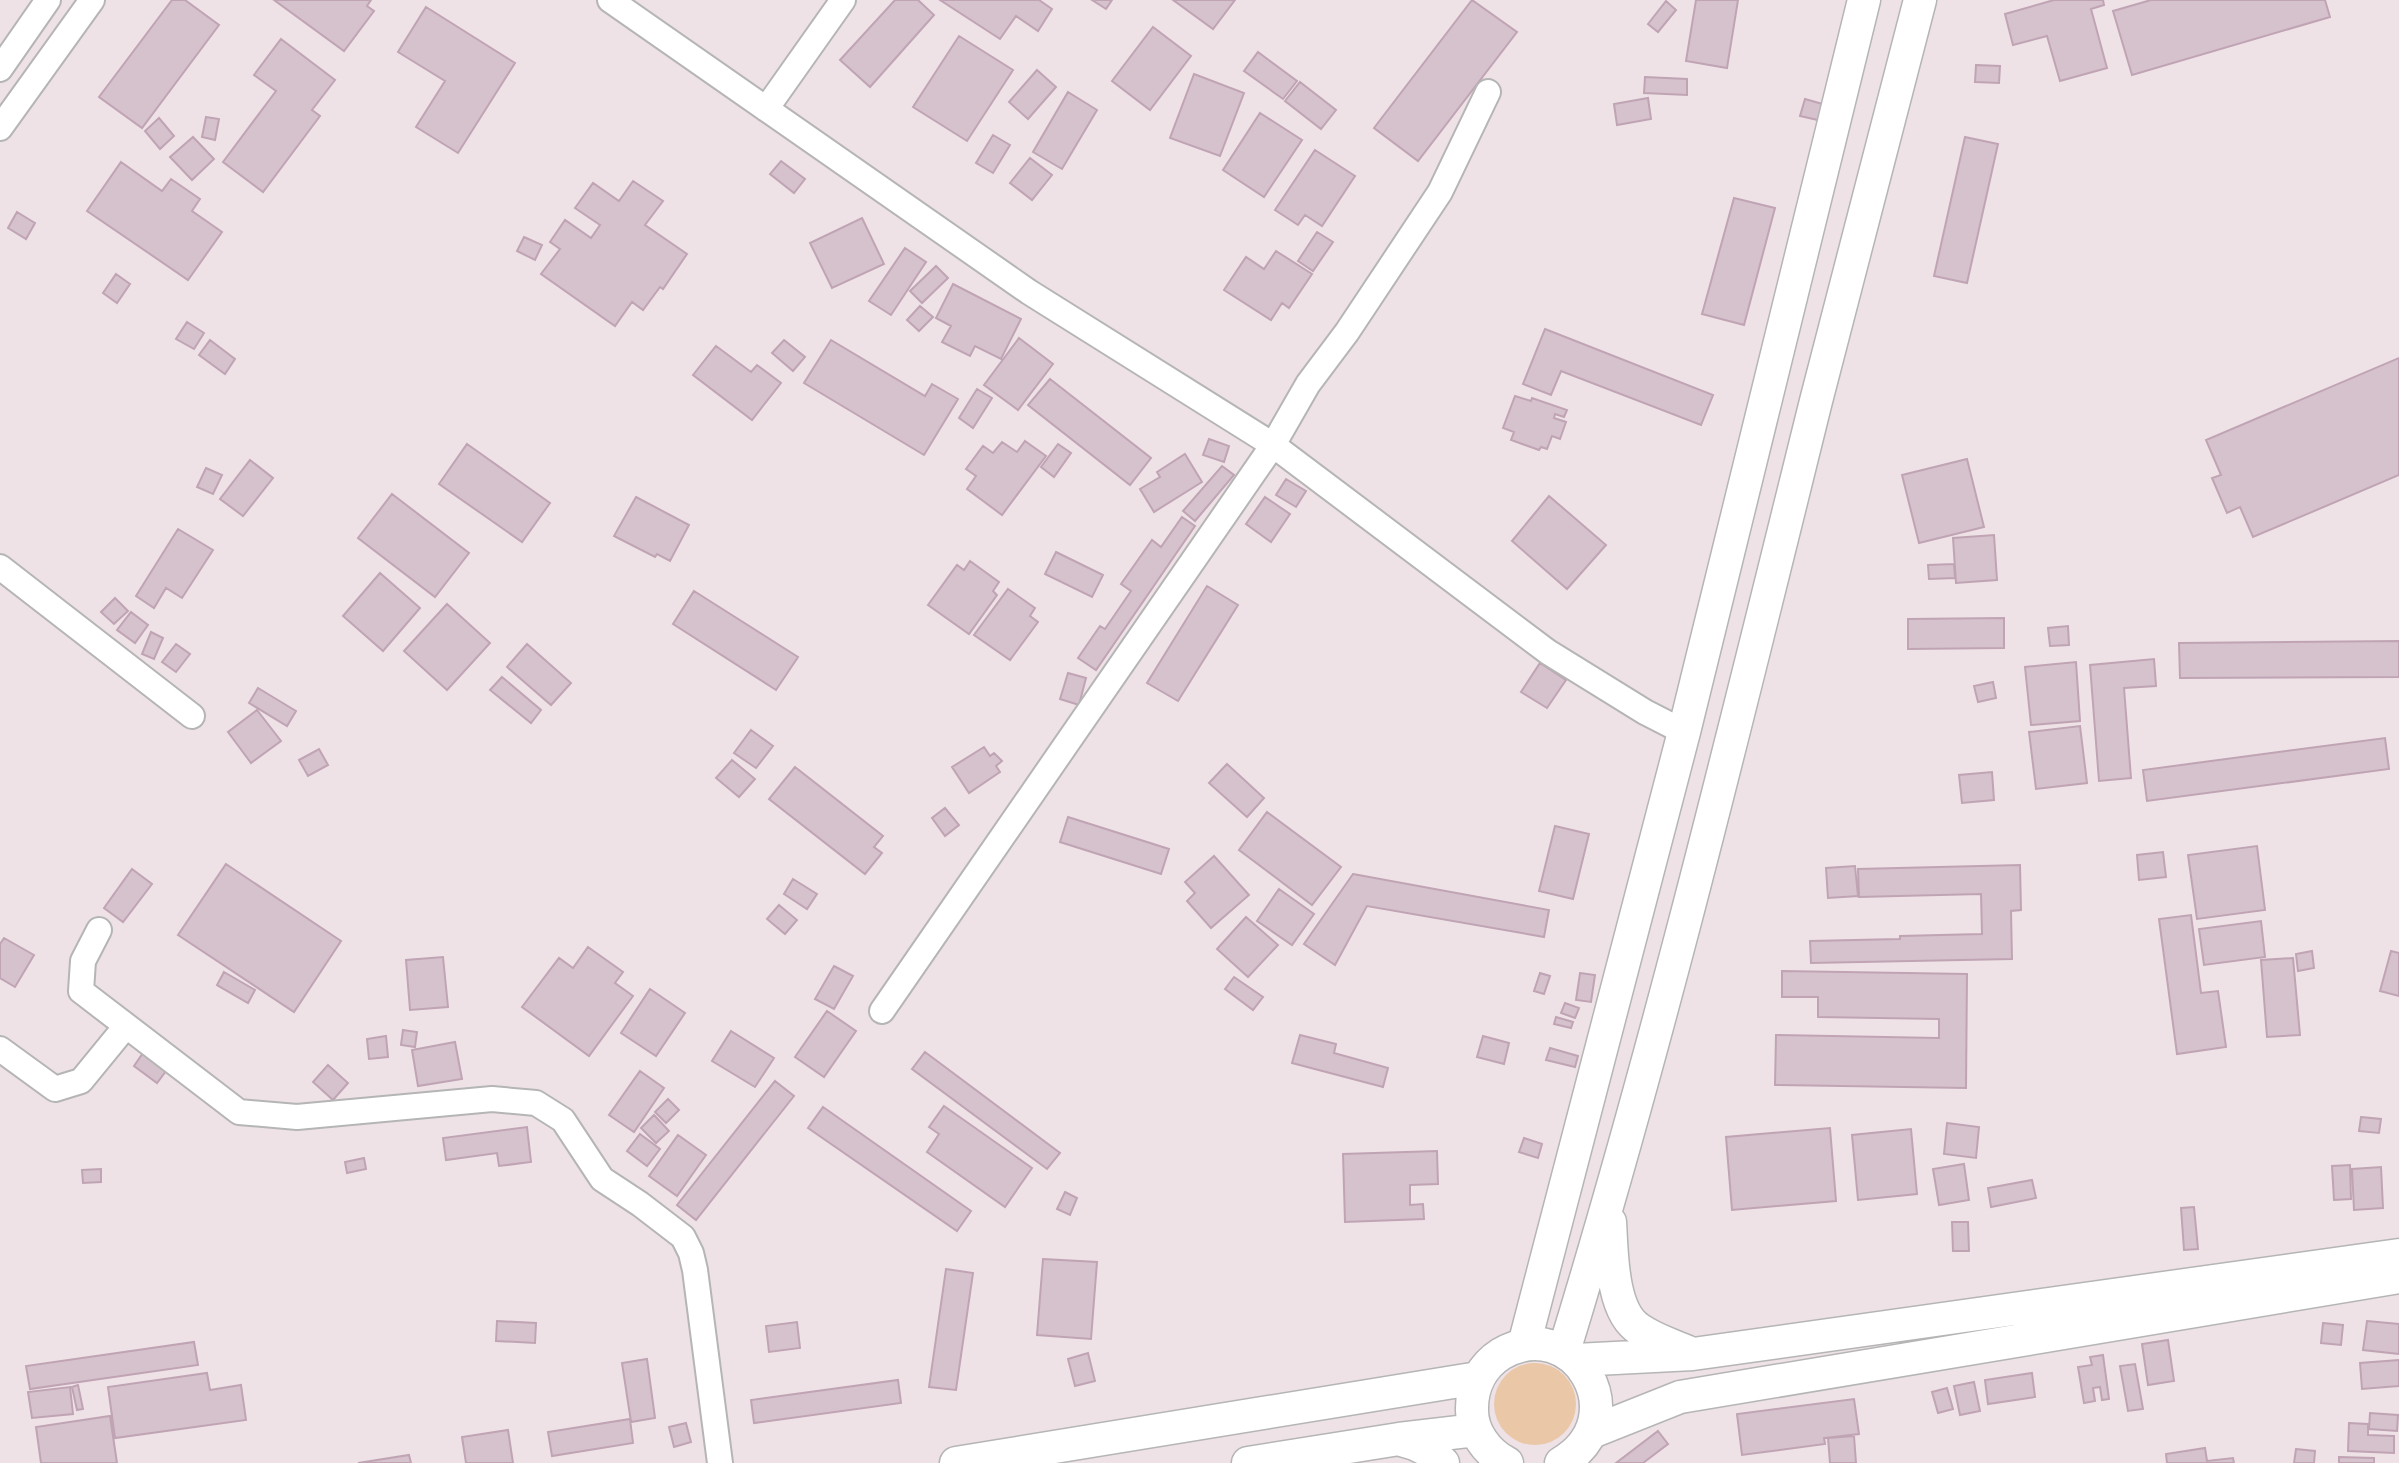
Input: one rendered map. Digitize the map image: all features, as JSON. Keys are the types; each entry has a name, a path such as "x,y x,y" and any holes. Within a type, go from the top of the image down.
{"street":[{"path":"0,69 48,0"},
{"path":"0,128 92,0"},
{"path":"610,0 1029,292 1273,445 1548,652 1645,712 1684,732"},
{"path":"765,110 843,0"},
{"path":"1524,1345 1684,732 1864,0"},
{"path":"1570,1356 1732,744 1920,0"},
{"path":"882,1011 1273,445 1308,384 1347,332 1440,192 1488,92"},
{"path":"0,567 192,716"},
{"path":"99,930 83,961 80,991 239,1112 297,1117 492,1099 536,1103 563,1119 602,1179 682,1237 691,1253 720,1463"},
{"path":"0,1049 55,1089 81,1081 126,1026"},
{"path":"1608,1207 1615,1278 1621,1307 1636,1328 1693,1354"},
{"path":"1507,1463 1487,1449 1476,1430 1471,1413 1472,1395 1486,1366 1497,1356 1524,1345 1538,1344 1570,1356 1693,1354 2399,1255"},
{"path":"1574,1453 1680,1397 2399,1277"},
{"path":"1570,1356 1588,1375 1596,1393 1597,1413 1574,1453"},
{"path":"956,1463 1478,1378"},
{"path":"1248,1463 1399,1439 1476,1430"},
{"path":"1399,1439 1433,1452 1443,1463"}],"shaded area":[{"path":"1527,1363 1543,1363 1558,1370 1569,1381 1576,1396 1573,1420 1564,1433 1543,1445 1527,1445 1512,1438 1501,1427 1494,1412 1494,1396 1501,1381 1512,1370"}],"building":[{"path":"172,0 185,0 219,25 142,128 99,97"},
{"path":"274,0 371,0 367,6 374,11 344,51"},
{"path":"895,0 918,0 934,15 870,87 840,60"},
{"path":"940,0 1039,0 1052,9 1038,31 1016,16 1000,39"},
{"path":"1092,0 1112,0 1106,9"},
{"path":"1173,0 1235,0 1213,29"},
{"path":"1472,0 1517,32 1418,161 1374,128"},
{"path":"1696,0 1738,0 1727,68 1686,61"},
{"path":"2054,0 2103,0 2104,5 2091,9 2107,68 2060,81 2047,36 2013,45 2005,14"},
{"path":"2151,0 2325,0 2330,17 2132,75 2113,11"},
{"path":"1666,1 1676,10 1658,32 1648,24"},
{"path":"426,7 515,63 458,153 416,127 445,81 398,52"},
{"path":"1153,27 1191,56 1150,110 1112,81"},
{"path":"959,36 1013,70 967,141 913,107"},
{"path":"281,39 335,80 312,110 320,116 263,192 223,162 276,91 254,75"},
{"path":"1258,52 1297,81 1283,99 1244,71"},
{"path":"1976,65 2000,66 1999,83 1975,82"},
{"path":"1037,70 1056,87 1028,119 1009,102"},
{"path":"1194,74 1244,93 1220,156 1170,138"},
{"path":"1645,77 1687,79 1687,95 1644,93"},
{"path":"1300,82 1336,110 1321,129 1285,101"},
{"path":"1068,92 1097,110 1062,169 1033,152"},
{"path":"1648,98 1651,119 1617,125 1614,104"},
{"path":"1805,99 1826,105 1822,121 1800,116"},
{"path":"1260,113 1302,140 1264,197 1223,170"},
{"path":"206,117 219,119 215,140 202,137"},
{"path":"159,118 174,136 160,149 145,131"},
{"path":"993,135 1010,145 993,173 976,163"},
{"path":"193,137 214,159 192,180 170,157"},
{"path":"1965,137 1998,144 1967,283 1934,276"},
{"path":"1315,150 1355,176 1322,226 1305,215 1298,225 1275,210"},
{"path":"1030,158 1052,175 1032,200 1010,183"},
{"path":"781,161 805,179 794,193 770,174"},
{"path":"121,162 162,191 171,179 200,199 192,211 222,232 188,280 87,211"},
{"path":"633,181 663,201 645,225 687,254 663,289 660,287 643,310 632,302 615,326 541,274 560,249 550,242 565,220 591,238 600,225 575,208 593,183 619,201"},
{"path":"1734,198 1775,208 1744,325 1702,314"},
{"path":"17,212 35,223 26,239 8,228"},
{"path":"862,218 884,264 832,288 810,243"},
{"path":"1317,232 1333,242 1313,271 1298,261"},
{"path":"524,237 542,245 535,260 517,251"},
{"path":"905,248 926,262 891,315 869,301"},
{"path":"1276,251 1312,274 1289,308 1282,303 1271,320 1224,290 1246,257 1264,269"},
{"path":"936,266 948,278 922,303 910,291"},
{"path":"116,274 130,284 117,303 103,293"},
{"path":"953,284 1021,319 1001,359 975,346 970,356 942,342 951,326 936,318"},
{"path":"920,306 933,317 919,331 907,320"},
{"path":"187,322 204,333 194,349 176,339"},
{"path":"1545,329 1713,395 1701,425 1561,371 1551,395 1523,384"},
{"path":"1019,338 1053,364 1018,410 984,385"},
{"path":"210,340 235,359 225,374 199,355"},
{"path":"784,340 805,357 793,371 772,353"},
{"path":"831,340 925,396 932,384 958,399 924,455 804,383"},
{"path":"716,346 751,372 757,365 781,383 752,420 693,375"},
{"path":"2399,358 2399,475 2253,537 2240,507 2227,513 2212,478 2221,475 2206,440"},
{"path":"1050,379 1151,458 1130,485 1028,405"},
{"path":"977,389 992,398 973,428 959,418"},
{"path":"1515,396 1531,401 1532,398 1567,410 1564,417 1555,414 1554,418 1566,422 1560,439 1552,436 1547,449 1541,447 1539,450 1511,440 1514,432 1503,428"},
{"path":"1209,439 1229,446 1224,462 1203,455"},
{"path":"1025,441 1046,456 1002,515 967,489 976,476 966,469 983,446 993,453 1002,442 1017,452"},
{"path":"467,444 550,503 522,542 439,484"},
{"path":"1058,444 1071,453 1054,477 1041,467"},
{"path":"1185,454 1202,482 1154,512 1140,489 1160,477 1157,472"},
{"path":"1967,459 1984,527 1919,543 1902,475"},
{"path":"250,460 273,478 243,516 220,499"},
{"path":"1222,466 1234,475 1195,521 1183,511"},
{"path":"206,468 222,475 213,494 197,487"},
{"path":"1286,479 1306,491 1296,507 1276,495"},
{"path":"392,494 469,553 435,597 358,538"},
{"path":"1549,496 1606,545 1567,589 1512,541"},
{"path":"636,497 689,525 670,561 657,554 655,557 614,536"},
{"path":"1265,497 1290,514 1271,542 1246,524"},
{"path":"1182,517 1195,526 1096,670 1078,658 1100,626 1105,629 1131,591 1121,584 1152,540 1161,547"},
{"path":"178,529 213,550 182,598 166,588 154,608 136,596"},
{"path":"1994,535 1997,580 1956,583 1953,538"},
{"path":"1056,552 1103,575 1092,597 1045,574"},
{"path":"970,561 999,582 993,591 997,595 969,634 928,605 957,565 964,570"},
{"path":"1954,564 1955,578 1929,579 1928,565"},
{"path":"380,573 420,608 383,651 343,616"},
{"path":"1207,586 1238,605 1178,701 1147,683"},
{"path":"1008,589 1035,608 1030,616 1038,622 1010,660 974,635"},
{"path":"694,591 798,657 776,690 673,624"},
{"path":"115,598 128,611 114,624 101,612"},
{"path":"447,604 490,643 447,690 404,651"},
{"path":"131,612 148,625 135,643 117,630"},
{"path":"2004,618 2004,648 1908,649 1908,619"},
{"path":"2068,626 2069,645 2050,646 2048,628"},
{"path":"151,632 163,638 154,659 142,654"},
{"path":"2399,641 2399,677 2180,678 2179,643"},
{"path":"176,644 190,654 176,672 162,662"},
{"path":"527,644 571,683 551,705 507,667"},
{"path":"2154,659 2156,686 2124,688 2131,778 2099,781 2090,665"},
{"path":"2076,662 2080,721 2031,725 2025,667"},
{"path":"1540,663 1566,680 1547,708 1521,692"},
{"path":"1068,673 1086,678 1079,705 1060,699"},
{"path":"502,677 541,710 531,723 490,690"},
{"path":"1993,682 1996,698 1978,702 1974,686"},
{"path":"258,688 296,711 287,726 249,703"},
{"path":"257,710 281,741 251,763 228,732"},
{"path":"2080,726 2087,783 2036,789 2029,732"},
{"path":"751,730 773,746 756,768 734,753"},
{"path":"2385,738 2389,769 2147,801 2143,770"},
{"path":"984,747 990,756 994,753 1002,761 996,766 1000,772 969,793 952,767"},
{"path":"319,749 328,765 308,776 299,760"},
{"path":"732,760 755,779 739,797 716,778"},
{"path":"1227,764 1264,798 1247,817 1209,783"},
{"path":"795,767 883,836 874,847 882,853 865,874 769,799"},
{"path":"1992,772 1994,800 1962,803 1959,775"},
{"path":"945,808 959,825 945,836 932,818"},
{"path":"1267,812 1341,867 1312,905 1239,850"},
{"path":"1068,817 1169,849 1161,874 1060,842"},
{"path":"1555,826 1589,834 1573,899 1539,891"},
{"path":"2257,846 2265,910 2197,919 2188,855"},
{"path":"2163,852 2166,877 2139,880 2137,855"},
{"path":"1214,856 1249,895 1211,928 1187,901 1195,893 1185,882"},
{"path":"226,864 341,941 294,1012 178,935"},
{"path":"2020,865 2021,910 2011,911 2012,959 1811,963 1810,941 1982,934 1981,894 1859,897 1858,869"},
{"path":"1855,866 1858,896 1828,898 1826,868"},
{"path":"132,869 152,884 123,922 104,908"},
{"path":"1353,874 1549,910 1544,937 1367,906 1335,965 1304,944"},
{"path":"793,879 817,894 807,909 784,894"},
{"path":"1279,889 1314,914 1292,945 1257,921"},
{"path":"779,905 797,920 785,934 767,919"},
{"path":"2191,915 2201,993 2218,991 2226,1047 2177,1054 2159,919"},
{"path":"1246,917 1278,945 1248,977 1217,949"},
{"path":"2261,921 2265,957 2204,965 2199,929"},
{"path":"4,938 34,955 15,987 0,978 0,944"},
{"path":"588,947 623,972 615,983 633,996 589,1056 522,1007 559,958 573,968"},
{"path":"2312,951 2314,968 2298,971 2296,954"},
{"path":"2391,951 2399,953 2399,996 2380,991"},
{"path":"443,957 448,1007 410,1010 406,960"},
{"path":"2293,958 2300,1035 2267,1037 2261,960"},
{"path":"834,966 853,976 834,1009 815,999"},
{"path":"1782,971 1967,974 1966,1088 1775,1085 1776,1035 1939,1038 1939,1019 1818,1017 1818,997 1782,997"},
{"path":"224,972 255,990 248,1003 217,985"},
{"path":"1540,973 1550,976 1544,994 1534,991"},
{"path":"1580,973 1595,975 1591,1002 1576,1000"},
{"path":"1234,977 1263,997 1253,1010 1225,989"},
{"path":"650,989 685,1013 656,1056 621,1033"},
{"path":"1565,1003 1579,1008 1575,1018 1561,1013"},
{"path":"827,1011 856,1031 824,1077 795,1057"},
{"path":"1556,1017 1573,1022 1571,1028 1554,1024"},
{"path":"403,1030 417,1032 415,1047 401,1045"},
{"path":"731,1031 774,1058 755,1087 712,1061"},
{"path":"1300,1035 1336,1044 1334,1053 1388,1068 1383,1087 1292,1063"},
{"path":"386,1036 388,1057 369,1059 367,1039"},
{"path":"1483,1036 1509,1043 1504,1064 1477,1057"},
{"path":"455,1042 462,1079 418,1086 412,1050"},
{"path":"1550,1048 1578,1056 1575,1067 1546,1060"},
{"path":"145,1050 169,1067 157,1083 134,1066"},
{"path":"925,1052 1060,1153 1047,1169 912,1069"},
{"path":"328,1065 348,1083 333,1100 313,1082"},
{"path":"640,1071 664,1088 634,1132 609,1115"},
{"path":"775,1081 794,1096 696,1220 677,1205"},
{"path":"668,1099 679,1110 666,1123 655,1112"},
{"path":"944,1106 1032,1168 1005,1207 927,1152 939,1134 929,1127"},
{"path":"823,1107 971,1211 957,1231 808,1128"},
{"path":"654,1115 669,1131 656,1143 641,1128"},
{"path":"2361,1117 2381,1119 2379,1133 2359,1131"},
{"path":"1947,1123 1979,1127 1976,1158 1944,1154"},
{"path":"527,1127 531,1162 499,1166 497,1153 446,1160 443,1138"},
{"path":"1830,1128 1836,1201 1732,1210 1726,1137"},
{"path":"1911,1129 1917,1194 1858,1200 1852,1135"},
{"path":"640,1134 660,1149 647,1166 627,1151"},
{"path":"678,1135 706,1155 677,1196 649,1176"},
{"path":"1524,1138 1542,1144 1538,1158 1519,1152"},
{"path":"1437,1151 1438,1184 1410,1185 1410,1205 1423,1204 1424,1219 1345,1222 1343,1154"},
{"path":"364,1158 366,1169 347,1173 345,1162"},
{"path":"1964,1164 1969,1200 1939,1205 1933,1169"},
{"path":"2350,1165 2351,1199 2334,1200 2332,1166"},
{"path":"2381,1167 2383,1208 2354,1210 2352,1169"},
{"path":"101,1169 101,1182 83,1183 82,1170"},
{"path":"2032,1180 2036,1198 1991,1207 1988,1188"},
{"path":"1065,1192 1077,1198 1070,1215 1057,1209"},
{"path":"2194,1207 2198,1249 2184,1250 2181,1208"},
{"path":"1952,1222 1968,1222 1969,1251 1953,1251"},
{"path":"1043,1259 1097,1262 1091,1339 1037,1335"},
{"path":"946,1269 973,1273 956,1390 929,1387"},
{"path":"497,1321 536,1323 535,1343 496,1341"},
{"path":"2367,1321 2399,1324 2399,1354 2363,1350"},
{"path":"797,1322 800,1348 769,1352 766,1326"},
{"path":"2323,1323 2343,1325 2341,1345 2321,1343"},
{"path":"2168,1340 2174,1381 2148,1385 2142,1344"},
{"path":"194,1342 198,1365 30,1389 26,1366"},
{"path":"1088,1353 1095,1381 1075,1386 1068,1359"},
{"path":"2103,1355 2109,1399 2102,1400 2100,1387 2093,1388 2095,1401 2084,1403 2078,1367 2092,1365 2090,1357"},
{"path":"647,1359 655,1418 631,1422 622,1363"},
{"path":"2399,1360 2399,1386 2362,1389 2360,1363"},
{"path":"2135,1364 2143,1409 2128,1411 2120,1366"},
{"path":"207,1373 210,1390 241,1385 246,1420 115,1438 108,1387"},
{"path":"2032,1373 2035,1397 1988,1404 1985,1380"},
{"path":"898,1380 901,1403 754,1423 751,1400"},
{"path":"1974,1382 1980,1411 1960,1415 1954,1386"},
{"path":"78,1385 83,1409 77,1410 72,1387"},
{"path":"70,1387 73,1414 32,1418 28,1392"},
{"path":"1947,1388 1953,1409 1938,1413 1932,1392"},
{"path":"1854,1399 1859,1434 1824,1438 1825,1444 1742,1455 1737,1414"},
{"path":"2370,1413 2398,1415 2397,1431 2369,1429"},
{"path":"110,1416 117,1463 41,1463 36,1427"},
{"path":"630,1419 633,1443 552,1456 548,1432"},
{"path":"686,1423 691,1442 674,1447 669,1427"},
{"path":"2349,1423 2368,1424 2368,1435 2394,1436 2394,1453 2348,1451"},
{"path":"508,1430 513,1463 466,1463 462,1437"},
{"path":"1658,1431 1668,1444 1643,1463 1616,1463"},
{"path":"1854,1436 1856,1463 1830,1463 1828,1438"},
{"path":"2205,1448 2207,1461 2233,1458 2234,1463 2167,1463 2166,1454"},
{"path":"2296,1449 2315,1451 2314,1463 2294,1463"},
{"path":"409,1455 411,1463 358,1463"},
{"path":"2339,1457 2374,1458 2374,1463 2339,1463"}]}
